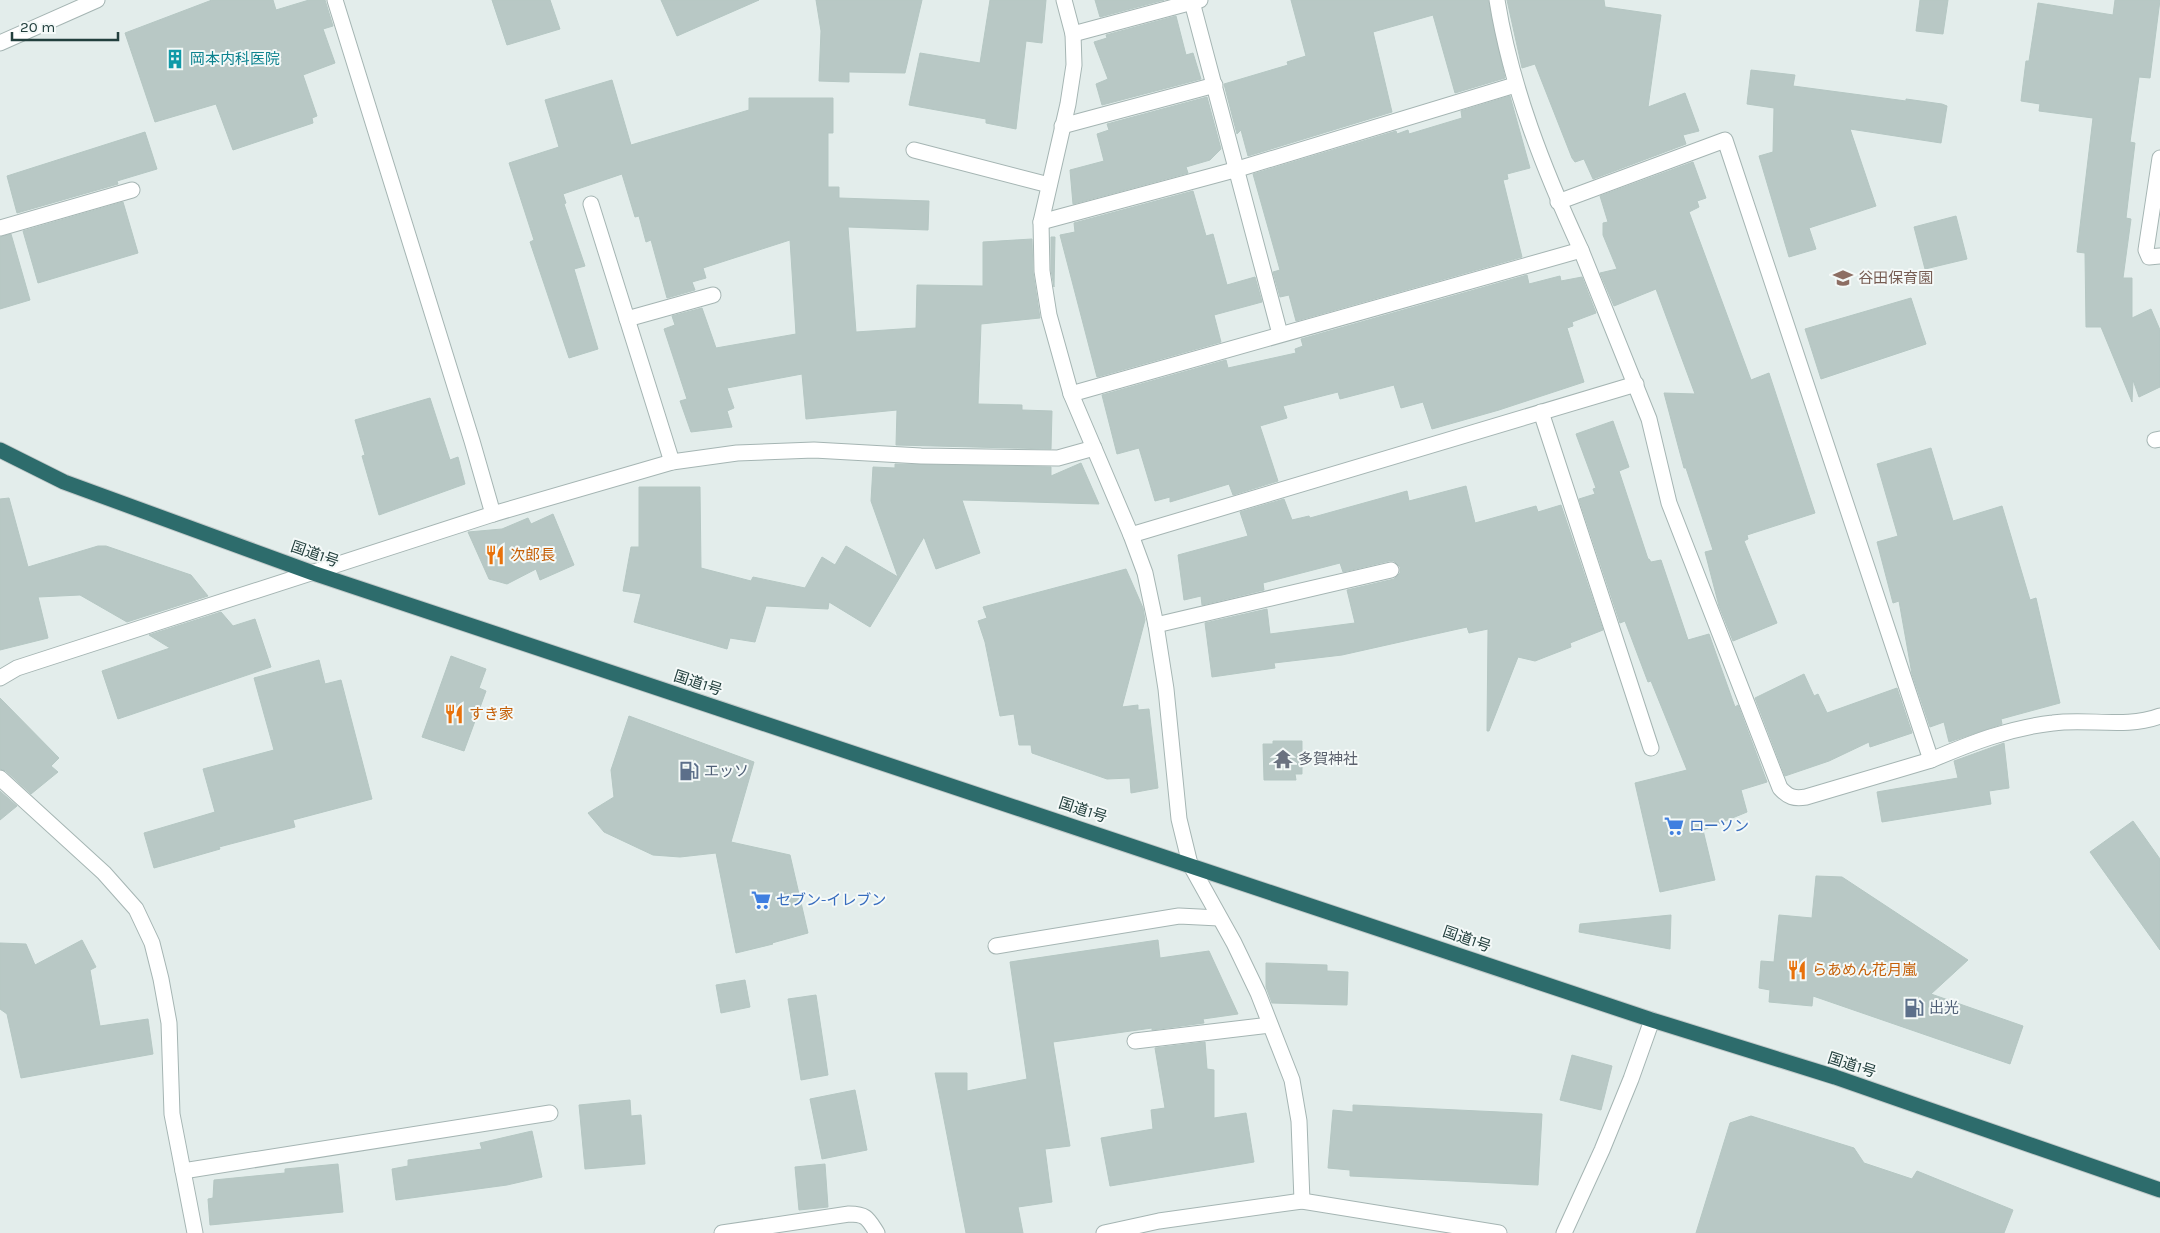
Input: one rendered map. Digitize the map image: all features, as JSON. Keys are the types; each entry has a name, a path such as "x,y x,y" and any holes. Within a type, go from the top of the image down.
{"highway":[{"name":"国道1号","path":"0,450 64,482 313,573 1190,864 1652,1020 1835,1077 2160,1190"}],"street":[{"path":"0,43 96,0"},
{"path":"335,0 493,514"},
{"path":"1064,0 1073,34 1074,65 1041,222 1042,271 1049,315 1071,394 1131,535 1145,573 1156,625 1166,689 1179,819 1190,864 1258,993 1292,1080 1299,1121 1302,1201"},
{"path":"1497,0 1515,85 1558,202 1581,250 1636,384 1649,419 1669,503 1780,788 1787,795 1797,798 1806,797 1931,760 2007,731 2053,723 2081,721 2126,722 2160,716"},
{"path":"1073,34 1196,1 1215,85 1280,334"},
{"path":"1062,126 1215,85"},
{"path":"1041,222 1238,169 1515,85"},
{"path":"1558,202 1725,140 1931,760"},
{"path":"914,150 1049,185"},
{"path":"2160,158 2146,250 2149,256 2160,256"},
{"path":"0,228 132,190"},
{"path":"591,204 672,462"},
{"path":"1071,394 1581,250"},
{"path":"627,319 713,296"},
{"path":"1131,535 1636,384"},
{"path":"1541,412 1651,748"},
{"path":"0,678 17,668 493,514 672,462 737,453 814,450 921,456 1058,458 1094,448"},
{"path":"1156,625 1391,570"},
{"path":"0,778 104,872 136,909 152,943 167,1014 172,1114 194,1233"},
{"path":"996,946 1178,916 1219,918"},
{"path":"1564,1233 1602,1150 1631,1079 1652,1020"},
{"path":"1135,1041 1270,1024"},
{"path":"183,1170 550,1113"},
{"path":"1104,1233 1160,1227 1302,1201 1498,1233"},
{"path":"722,1233 849,1214 861,1214 868,1218 877,1233"}],"building":[{"path":"212,0 273,0 276,10 309,0 325,0 333,26 323,29 335,63 303,75 317,116 312,118 313,123 233,150 216,104 155,122 125,33"},
{"path":"492,0 550,0 560,29 507,45"},
{"path":"661,0 759,0 677,36"},
{"path":"816,0 922,0 905,73 849,72 849,82 819,81 821,31"},
{"path":"990,0 1046,0 1042,43 1026,41 1016,129 986,123 986,119 909,105 920,53 980,63"},
{"path":"1095,0 1164,0 1100,17"},
{"path":"1291,0 1488,0 1505,78 1455,93 1433,15 1373,32 1392,112 1248,156 1241,130 1237,134 1224,84 1288,65 1287,62 1306,56"},
{"path":"1507,0 1604,0 1605,7 1661,15 1648,107 1685,93 1699,131 1683,135 1686,144 1593,179 1584,159 1575,162 1572,158 1535,64 1522,68"},
{"path":"1920,0 1948,0 1943,34 1916,31"},
{"path":"2115,0 2160,0 2150,78 2139,77 2130,142 2135,143 2126,218 2131,219 2123,278 2132,278 2132,318 2151,309 2160,330 2160,387 2139,397 2133,380 2132,402 2101,327 2086,327 2085,253 2077,252 2093,118 2039,111 2040,104 2021,101 2026,61 2029,61 2038,3 2113,15"},
{"path":"1176,16 1186,55 1193,53 1201,79 1102,105 1096,84 1108,79 1094,42 1107,38 1106,35"},
{"path":"1751,70 1795,75 1793,86 1942,104 1947,106 1941,143 1850,129 1876,206 1809,228 1816,249 1789,257 1759,156 1773,152 1774,108 1747,104"},
{"path":"612,80 631,145 749,110 749,98 833,98 833,133 828,133 828,187 839,187 839,198 929,201 928,230 848,227 856,332 916,328 917,285 983,286 983,242 1032,239 1033,272 1040,318 981,324 978,404 1022,405 1022,410 1052,411 1051,449 896,445 897,410 806,419 802,374 727,388 734,408 727,411 732,427 691,432 680,401 687,399 664,329 675,325 672,316 702,308 716,348 796,334 790,240 703,268 706,278 692,282 695,290 667,298 651,240 646,242 639,216 635,217 622,174 563,194 566,203 564,204 585,266 574,269 598,349 569,358 530,242 534,240 509,163 559,147 545,100"},
{"path":"1510,96 1530,168 1507,174 1508,179 1503,180 1522,257 1296,321 1289,295 1280,297 1273,272 1280,270 1253,174 1396,131 1397,134 1408,130 1409,134 1462,118 1461,111"},
{"path":"1207,97 1221,149 1210,160 1186,167 1188,173 1073,204 1070,170 1104,161 1097,134 1109,130 1107,124"},
{"path":"145,132 157,169 117,181 118,184 17,213 7,176"},
{"path":"1693,162 1706,198 1697,201 1699,207 1689,212 1751,380 1769,373 1815,513 1747,535 1748,539 1744,541 1777,623 1733,641 1719,606 1705,552 1713,550 1686,468 1684,468 1664,393 1695,394 1656,289 1614,306 1600,273 1617,269 1603,235 1603,223 1608,222 1600,196"},
{"path":"1193,191 1206,236 1213,234 1227,285 1255,277 1262,302 1214,315 1221,342 1097,377 1060,235 1075,232 1074,223"},
{"path":"123,202 138,253 38,283 23,231"},
{"path":"1956,216 1967,259 1925,269 1914,227"},
{"path":"11,234 30,300 0,309 0,237"},
{"path":"1051,237 1055,237 1054,287 1051,270"},
{"path":"1527,275 1529,284 1560,276 1561,281 1582,277 1596,313 1572,322 1573,326 1567,328 1584,382 1499,410 1432,429 1423,402 1401,408 1394,385 1340,399 1338,392 1283,406 1287,418 1260,426 1278,481 1233,495 1229,484 1170,502 1170,497 1155,501 1139,448 1117,454 1102,395 1226,360 1228,368 1296,353 1295,349 1303,346 1301,339"},
{"path":"1911,298 1926,344 1821,379 1805,329"},
{"path":"430,398 450,460 458,457 465,484 379,515 362,456 365,455 355,420"},
{"path":"1613,421 1629,467 1619,471 1648,559 1651,562 1661,560 1688,640 1709,634 1735,707 1738,705 1767,782 1741,790 1747,812 1703,830 1715,880 1660,892 1635,783 1687,770 1651,681 1648,682 1625,621 1620,623 1579,499 1595,494 1593,489 1596,488 1576,434"},
{"path":"1931,448 1953,521 2002,506 2030,600 2036,598 2060,703 2001,719 2002,724 1949,742 1944,722 1930,727 1912,674 1899,601 1893,603 1877,542 1898,536 1877,464"},
{"path":"1081,463 1099,504 962,500 980,553 936,569 924,537 870,627 829,602 828,609 766,606 755,642 730,638 727,649 634,622 641,594 623,591 631,547 639,547 639,487 700,487 701,568 751,581 753,577 805,588 822,557 835,565 846,546 898,577 871,501 873,467 895,468 895,464 1051,467 1051,476"},
{"path":"1466,486 1475,523 1536,506 1538,512 1561,505 1603,630 1570,643 1571,647 1535,661 1518,657 1489,731 1487,731 1488,629 1469,633 1467,627 1342,655 1274,663 1275,668 1212,677 1205,623 1267,609 1270,634 1355,623 1347,590 1394,579 1400,573 1400,567 1394,561 1389,561 1343,572 1340,563 1263,583 1264,590 1202,605 1201,596 1184,600 1178,555 1248,536 1240,512 1284,499 1292,520 1309,516 1310,518 1407,491 1409,501"},
{"path":"9,498 28,567 98,546 106,546 191,575 208,596 127,622 80,595 38,597 48,638 0,650 0,499"},
{"path":"553,514 574,565 540,580 536,569 507,584 489,579 468,532 502,529 528,518 531,524"},
{"path":"1126,569 1143,608 1145,620 1122,707 1138,705 1138,710 1149,709 1158,788 1131,793 1130,778 1107,779 1032,753 1031,745 1019,745 1014,714 1000,716 985,642 978,621 987,618 983,607"},
{"path":"221,612 233,626 255,619 271,667 118,719 102,671 170,648 149,635"},
{"name":"すき家","path":"451,656 486,669 479,688 486,691 464,751 422,737"},
{"path":"319,660 325,684 341,680 372,799 293,820 295,827 219,847 220,849 154,868 144,833 215,812 203,769 274,750 254,678"},
{"path":"1804,674 1814,696 1818,694 1827,713 1897,688 1912,733 1870,747 1869,742 1829,761 1785,776 1755,698"},
{"path":"0,698 59,758 51,766 58,772 31,794 6,771 0,769"},
{"path":"629,716 754,762 731,842 790,855 808,933 736,953 716,853 680,857 653,855 604,832 588,813 614,797 611,770"},
{"path":"1273,741 1302,741 1302,774 1295,774 1296,780 1264,780 1263,744 1273,744"},
{"path":"2004,743 2009,788 1989,791 1991,804 1882,822 1877,792 1958,778 1954,761"},
{"path":"0,791 17,806 0,820"},
{"path":"2133,821 2160,859 2160,950 2090,852"},
{"path":"1816,876 1842,877 1968,960 1931,994 2023,1026 2010,1064 1813,996 1812,1006 1769,1002 1770,990 1759,988 1761,961 1774,962 1779,915 1812,918"},
{"path":"1671,915 1670,949 1579,932 1580,924"},
{"path":"82,940 96,967 90,970 100,1026 148,1019 153,1054 21,1078 7,1014 0,1009 0,943 26,944 35,965"},
{"path":"1158,940 1160,958 1209,951 1238,1014 1203,1019 1204,1023 1152,1030 1152,1028 1053,1042 1070,1146 1045,1149 1052,1202 1018,1207 1023,1233 966,1233 935,1073 967,1073 967,1091 1027,1079 1010,962"},
{"path":"1266,963 1327,965 1327,971 1348,972 1347,1005 1272,1003 1266,987"},
{"path":"745,980 750,1007 721,1013 716,985"},
{"path":"816,995 828,1075 801,1080 788,999"},
{"path":"1205,1042 1207,1069 1214,1070 1214,1118 1246,1113 1254,1162 1110,1186 1101,1138 1153,1129 1151,1110 1165,1108 1155,1048"},
{"path":"1572,1055 1612,1066 1601,1110 1560,1100"},
{"path":"855,1090 867,1150 822,1159 810,1099"},
{"path":"630,1100 631,1116 641,1115 645,1164 585,1169 579,1105"},
{"path":"1353,1105 1542,1114 1538,1185 1350,1176 1350,1170 1328,1168 1333,1110 1353,1112"},
{"path":"1751,1116 1854,1148 1864,1163 1912,1179 1917,1171 2013,1210 2004,1233 1696,1233 1730,1123"},
{"path":"532,1131 542,1177 507,1185 396,1200 392,1169 408,1166 408,1160 482,1149 480,1143"},
{"path":"338,1164 343,1212 210,1225 208,1199 213,1198 214,1180 285,1173 285,1169"},
{"path":"825,1164 828,1207 799,1210 795,1167"}],"place":[{"name":"岡本内科医院","path":"175,59"},
{"name":"谷田保育園","path":"1843,278"},
{"name":"次郎長","path":"495,555"},
{"name":"すき家","path":"454,714"},
{"name":"多賀神社","path":"1283,759"},
{"name":"エッソ","path":"689,771"},
{"name":"ローソン","path":"1674,826"},
{"name":"セブン-イレブン","path":"761,900"},
{"name":"らあめん花月嵐","path":"1797,970"},
{"name":"出光","path":"1914,1008"}]}
